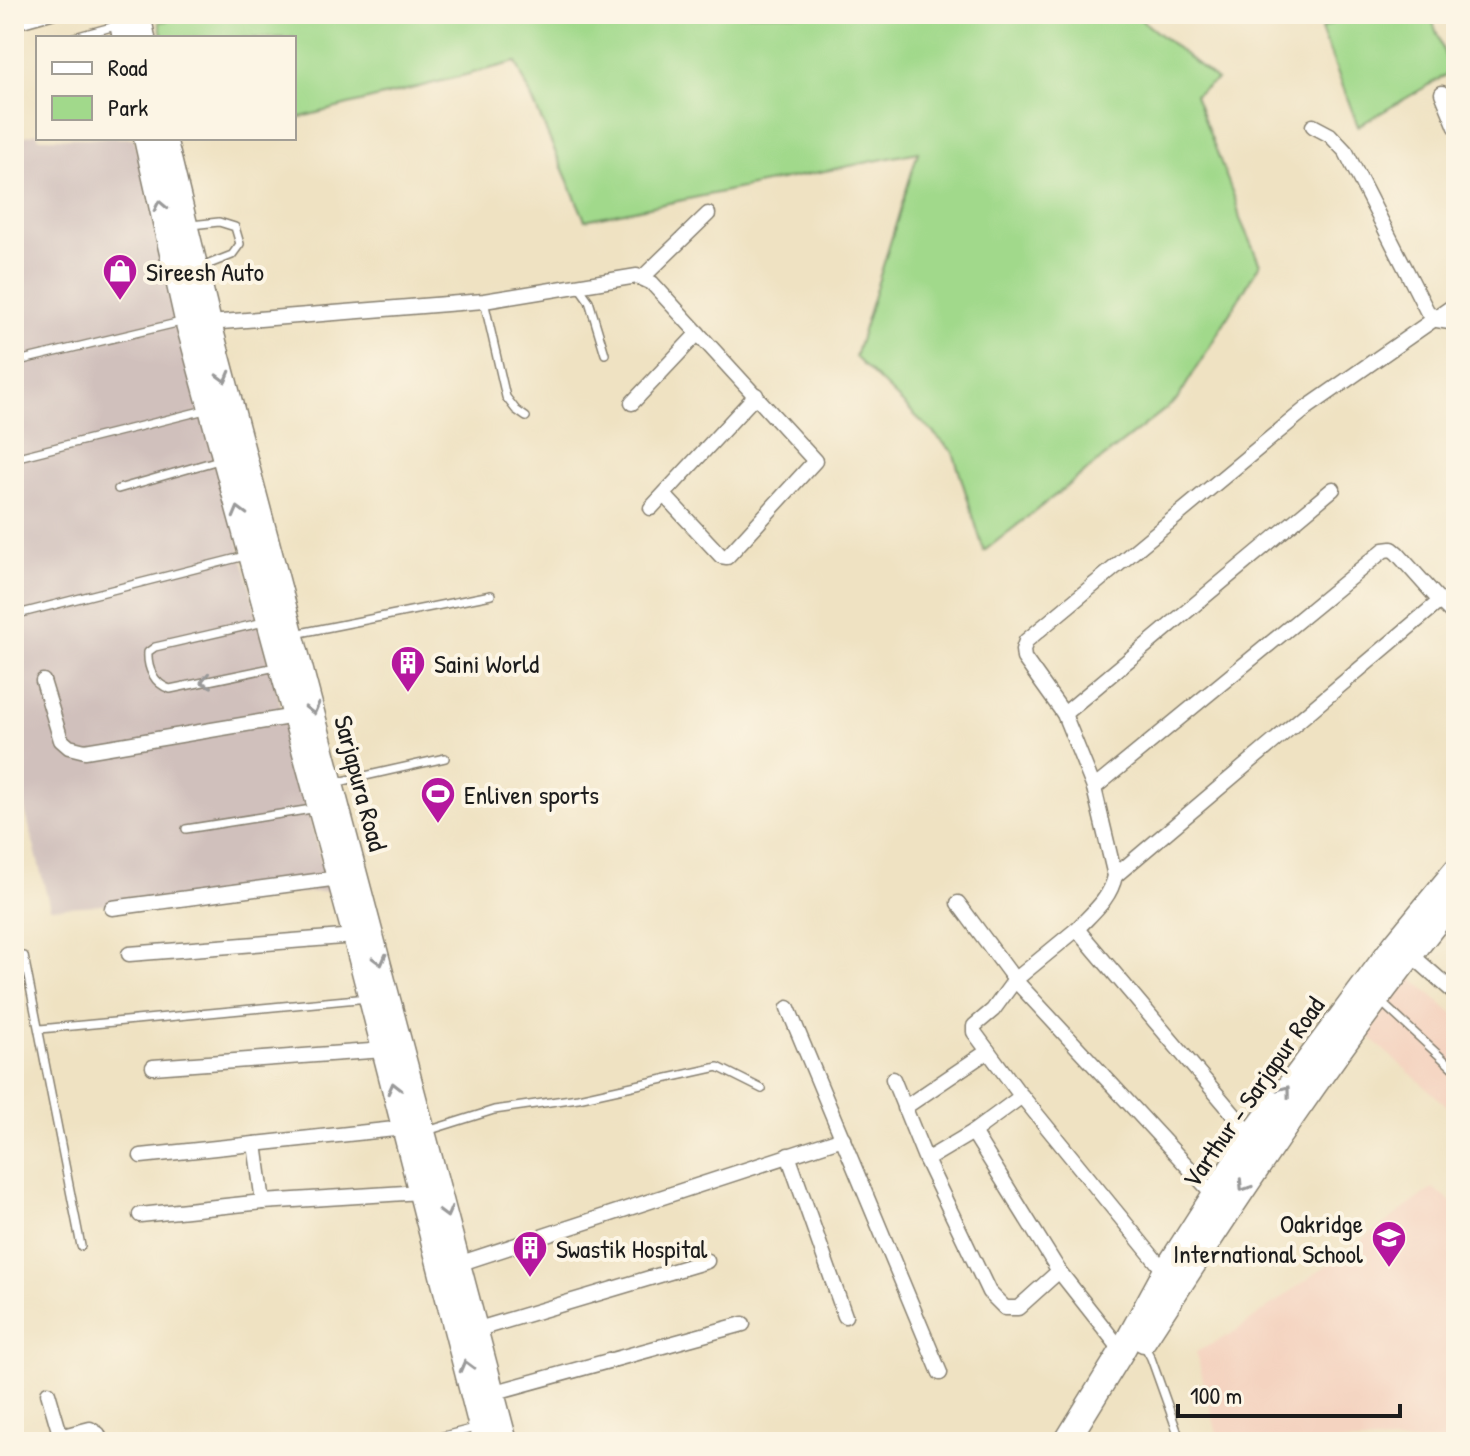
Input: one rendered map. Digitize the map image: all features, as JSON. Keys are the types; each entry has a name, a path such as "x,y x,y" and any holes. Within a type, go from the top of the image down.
{"main road":[{"path":"126,22 141,36"},
{"name":"Sarjapura Road","path":"147,140 186,258 211,408 270,621 291,662 333,783 414,1130 450,1266 483,1434"},
{"name":"Sarjapura Road","path":"164,140 185,226 186,258"},
{"name":"Sarjapura Road","path":"198,322 293,635 291,662 295,716 384,1050 414,1130 421,1192 475,1330 505,1442"},
{"name":"Varthur - Sarjapur Road","path":"1077,1442 1132,1342 1165,1272 1252,1136 1404,948 1456,870"},
{"name":"Varthur - Sarjapur Road","path":"1404,948 1456,898"},
{"name":"Varthur - Sarjapur Road","path":"1066,1442 1132,1342 1268,1149 1369,993"}],"street":[{"path":"1442,93 1456,127"},
{"path":"1313,126 1330,135 1346,152 1423,305 1435,319 1443,323 1456,323"},
{"path":"198,322 484,301 643,277 708,214"},
{"path":"643,277 652,283 814,458 814,464 727,557 721,556 664,495"},
{"path":"1165,1272 974,1032 974,1026 993,1010 1015,980 1077,929 1105,899 1112,889 1115,876 1094,788 1064,714 1024,658 1023,650 1026,641 1308,407 1456,304"},
{"path":"632,403 698,333"},
{"path":"651,508 756,395"},
{"path":"1064,714 1333,489"},
{"path":"1094,788 1384,550 1392,549 1397,553 1456,617"},
{"path":"1115,876 1440,601"},
{"path":"43,681 61,740 69,747 85,751 295,716"},
{"path":"112,908 339,878"},
{"path":"958,903 1015,980 1214,1195"},
{"path":"1077,929 1252,1136"},
{"path":"129,954 355,936"},
{"path":"1404,948 1456,994"},
{"path":"788,1008 940,1373"},
{"path":"153,1067 384,1050"},
{"path":"904,1108 988,1051"},
{"path":"893,1079 926,1160 989,1292 1000,1305 1010,1310 1018,1308 1059,1271"},
{"path":"926,1160 973,1132 1022,1096"},
{"path":"141,1156 414,1130"},
{"path":"973,1132 1059,1271 1132,1342"},
{"path":"450,1266 843,1138"},
{"path":"255,1144 263,1202"},
{"path":"788,1155 845,1316"},
{"path":"140,1215 263,1202 421,1192"},
{"path":"475,1330 707,1261"},
{"path":"492,1393 743,1324"},
{"path":"48,1393 60,1434 63,1436 90,1429 98,1434 101,1442"}],"lane":[{"path":"14,26 57,14"},
{"path":"78,36 126,22"},
{"path":"185,226 219,222 235,227 240,244 232,255 186,258"},
{"path":"577,286 589,301 605,354"},
{"path":"484,301 506,397 526,417"},
{"path":"14,362 198,322"},
{"path":"14,458 211,408"},
{"path":"118,489 225,459"},
{"path":"14,615 251,555"},
{"path":"293,635 491,595"},
{"path":"270,621 155,647 148,652 147,660 154,678 162,687 170,689 291,662"},
{"path":"333,783 445,758"},
{"path":"186,829 320,808"},
{"path":"24,956 81,1246"},
{"path":"1369,993 1456,1071"},
{"path":"40,1029 371,998"},
{"path":"414,1130 494,1110 578,1098 718,1067 762,1089"},
{"path":"1132,1342 1151,1358 1181,1442"},
{"path":"420,1442 483,1434"}],"shaded area":[{"path":"36,134 36,140 135,140 329,891 50,908 14,767 14,139"},
{"path":"1407,974 1456,1016 1456,1114 1368,1036"},
{"name":"Oakridge International School","path":"1433,1188 1456,1206 1456,1442 1219,1442 1196,1352 1235,1332"}],"green space":[{"path":"195,14 1134,14 1217,80 1195,95 1240,219 1260,264 1177,400 984,551 953,452 855,357 918,152 585,220 516,62 296,118 296,36 162,36 159,22"},
{"path":"1349,14 1430,14 1451,72 1358,126 1321,29"}],"place":[{"name":"Sireesh Auto","path":"120,302"},
{"name":"Saini World","path":"408,694"},
{"name":"Enliven sports","path":"438,825"},
{"name":"Oakridge International School","path":"1389,1269"},
{"name":"Swastik Hospital","path":"530,1279"}]}
